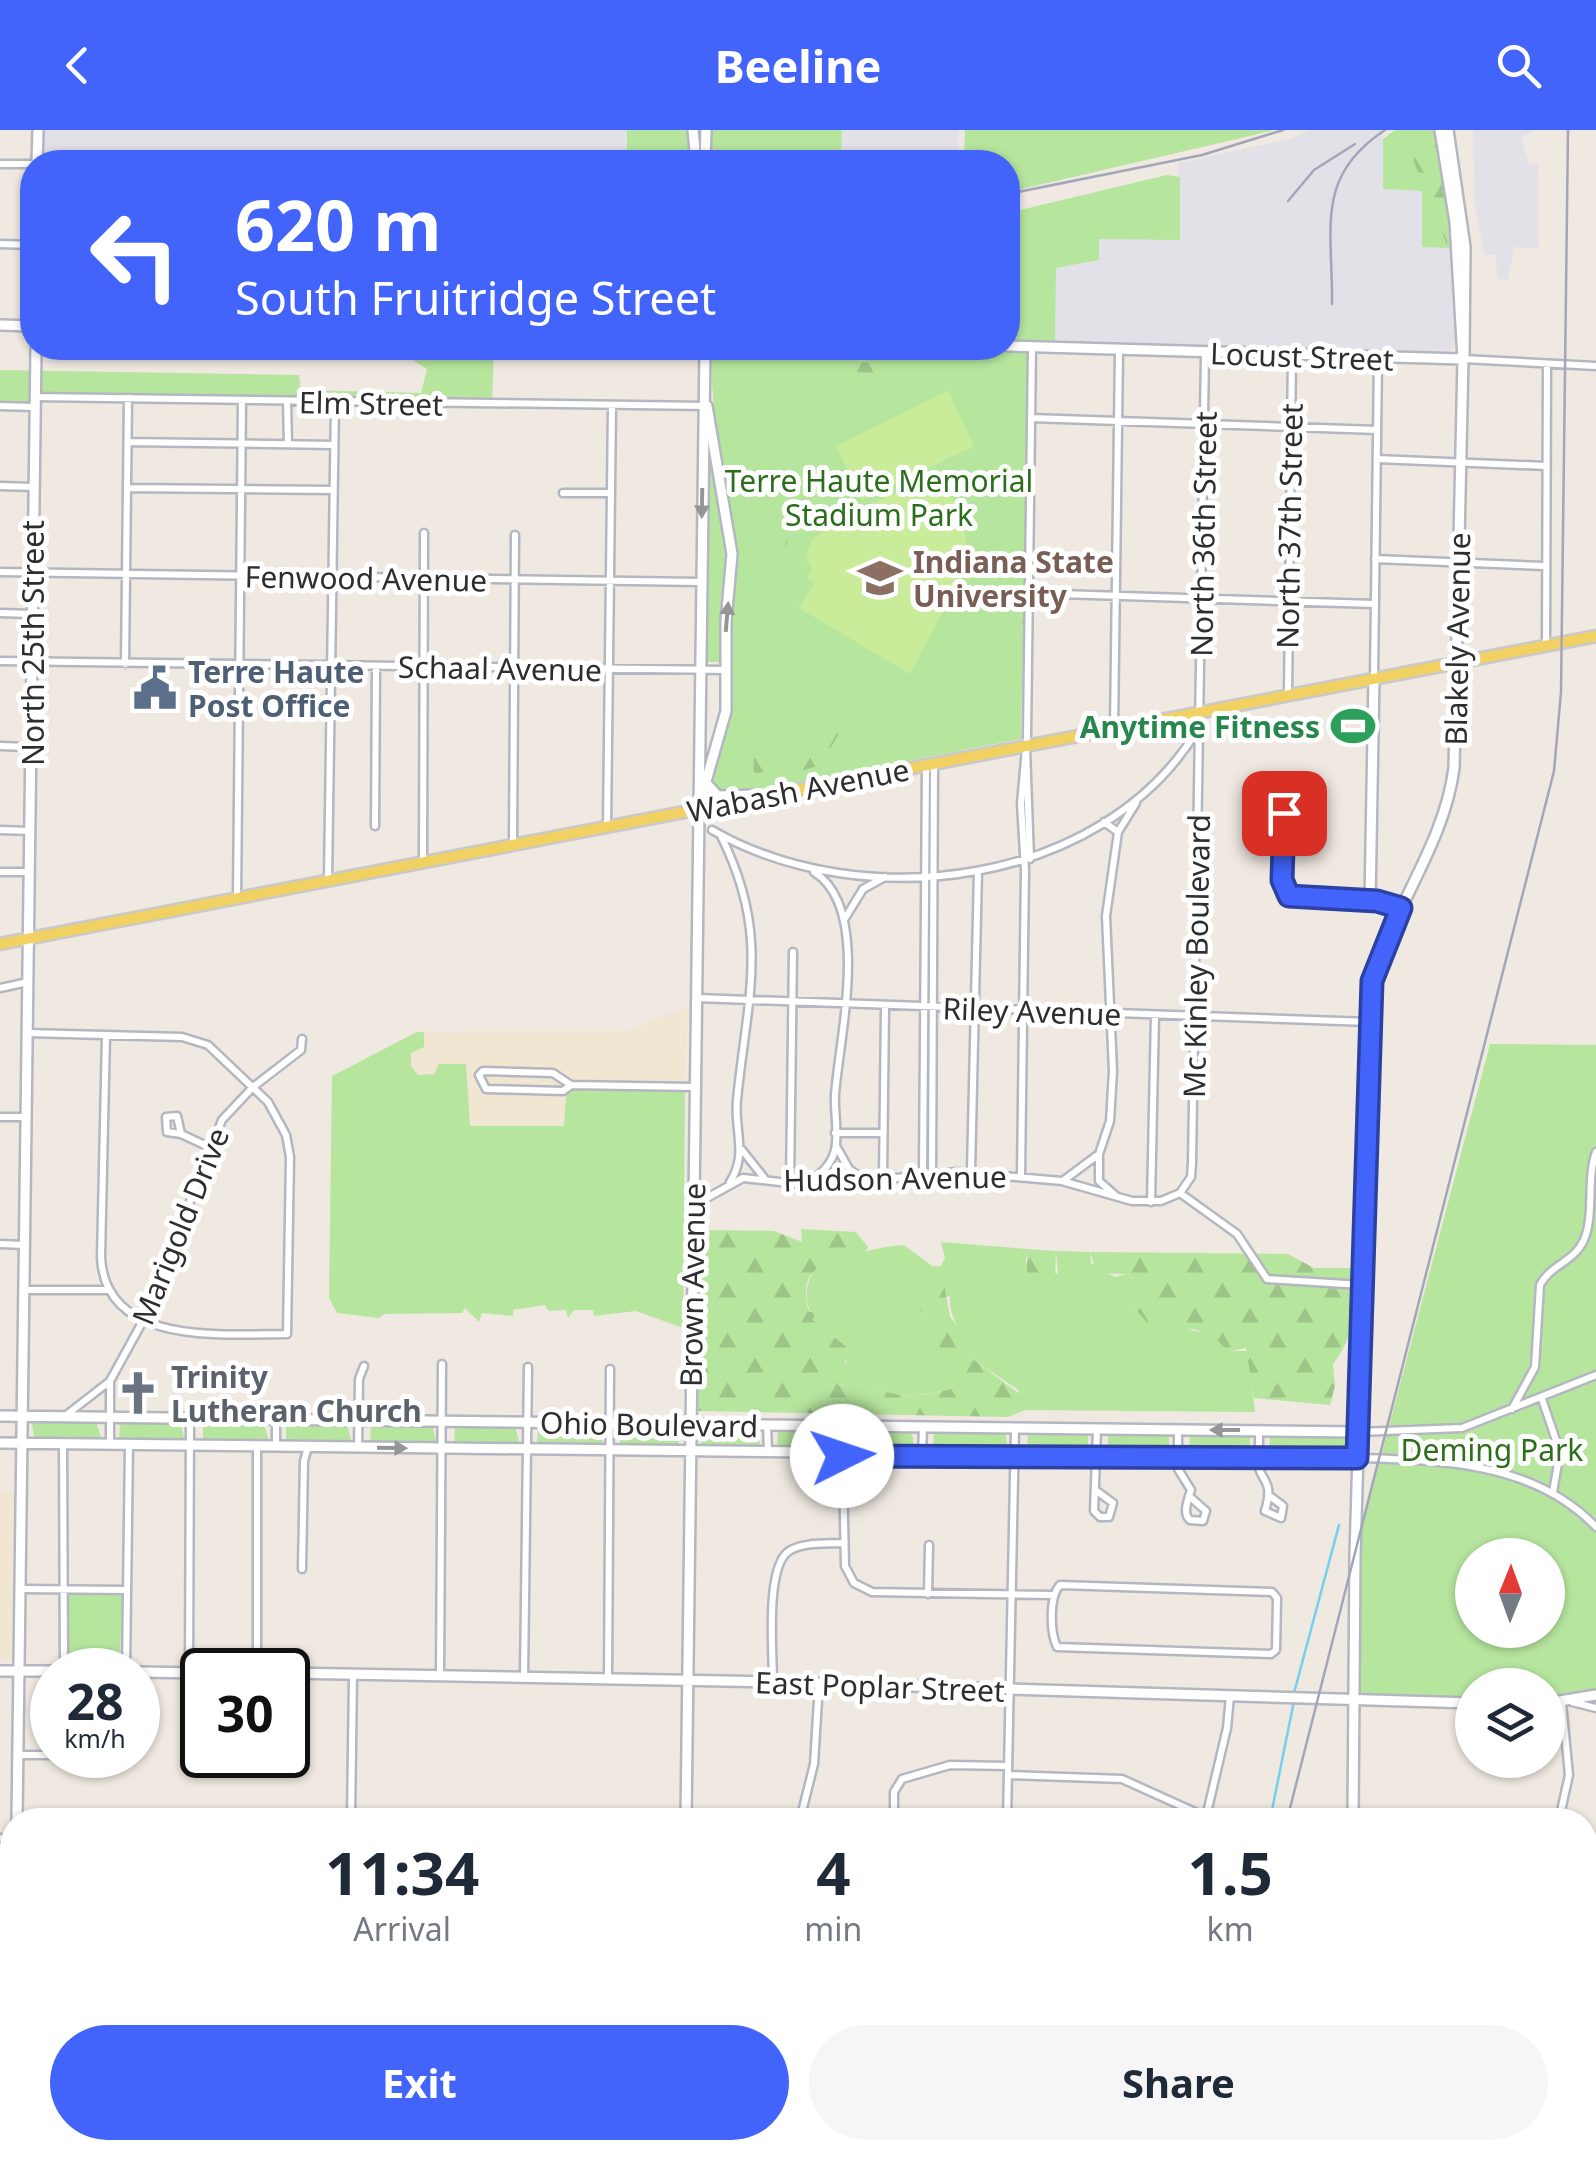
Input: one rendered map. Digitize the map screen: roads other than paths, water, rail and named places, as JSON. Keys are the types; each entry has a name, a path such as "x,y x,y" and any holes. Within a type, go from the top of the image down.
{"main road":[{"name":"Wabash Avenue","path":"0,944 1025,746 1114,730 1200,721 1374,678 1596,636"}],"street":[{"name":"Blakely Avenue","path":"1353,1808 1357,1458 1372,981 1450,797 1459,661 1463,360 1455,222 1440,130"},
{"name":"Blakely Avenue","path":"1448,130 1465,247 1467,345 1463,360"},
{"name":"Locust Street","path":"1020,346 1596,366"},
{"path":"1025,870 1021,860 1032,347"},
{"path":"1114,730 1119,350"},
{"name":"North 36th Street","path":"1200,721 1205,352"},
{"name":"North 37th Street","path":"1288,697 1292,356"},
{"path":"1370,901 1378,358"},
{"name":"North 25th Street","path":"18,1808 36,360"},
{"name":"Brown Avenue","path":"698,809 706,757 699,670 705,360"},
{"path":"1546,646 1547,365"},
{"path":"125,664 128,398"},
{"name":"Elm Street","path":"0,406 128,398 707,406"},
{"path":"236,898 242,400"},
{"path":"287,401 288,444"},
{"path":"328,880 335,402"},
{"path":"607,826 612,406"},
{"name":"Brown Avenue","path":"686,1808 698,809 706,757 721,727 727,670 731,531 707,406"},
{"path":"1032,418 1377,430"},
{"path":"128,442 334,445"},
{"path":"1377,459 1546,466"},
{"path":"0,486 34,487"},
{"path":"128,488 333,490"},
{"path":"563,493 611,494"},
{"path":"423,862 424,533"},
{"path":"512,845 515,535"},
{"path":"1375,558 1544,566"},
{"name":"Fenwood Avenue","path":"0,572 701,582"},
{"path":"1028,593 1374,604"},
{"path":"0,614 32,614"},
{"name":"Schaal Avenue","path":"0,661 727,670"},
{"path":"375,826 376,668"},
{"path":"1118,1198 1100,1181 1099,1154 1106,1139 1112,1099 1106,903 1118,832 1140,798 1182,755 1200,721"},
{"name":"Mc Kinley Boulevard","path":"1180,1193 1192,1176 1200,721"},
{"path":"702,726 721,727"},
{"path":"0,746 31,747"},
{"path":"1182,755 1192,756 1199,766"},
{"path":"922,1175 937,876 930,765"},
{"path":"930,765 927,876 932,1174"},
{"path":"1284,780 1286,893 1295,898 1370,901 1401,908"},
{"path":"705,781 718,796 769,795"},
{"path":"730,1182 742,1149 736,1103 752,948 744,886 716,833 746,849 808,868 888,876 937,876 978,871 1030,857 1103,822 1140,798"},
{"path":"1021,1176 1025,870 1030,857 1025,804"},
{"path":"1103,822 1118,832"},
{"path":"0,830 32,831"},
{"path":"734,861 746,849"},
{"path":"808,868 832,886 844,922 846,1004 836,1146 850,1169 867,1181"},
{"path":"971,1171 978,871"},
{"path":"0,872 31,872"},
{"path":"844,922 863,889 888,876"},
{"path":"790,1185 793,952"},
{"path":"0,988 28,982"},
{"name":"Riley Avenue","path":"696,998 1369,1022"},
{"path":"883,1180 885,1006"},
{"path":"1150,1202 1155,1014"},
{"path":"24,1290 106,1290 144,1319 191,1334 287,1334 290,1158 277,1118 252,1087 208,1045 182,1037 28,1032"},
{"path":"106,1035 102,1257 106,1290"},
{"name":"Marigold Drive","path":"64,1417 110,1381 144,1319 222,1120 252,1087 301,1050 302,1039"},
{"path":"571,1085 563,1092 486,1090 478,1075 483,1071 554,1073 571,1085 694,1088"},
{"path":"0,1116 26,1117"},
{"path":"835,1133 881,1134"},
{"path":"181,1134 210,1146"},
{"path":"802,1186 826,1167 836,1146"},
{"path":"742,1149 766,1180"},
{"path":"1512,1409 1535,1367 1540,1285 1578,1252 1587,1232 1588,1183 1596,1152"},
{"path":"1062,1181 1099,1154"},
{"name":"Hudson Avenue","path":"693,1206 730,1182 766,1180 802,1186 971,1171 1062,1181 1118,1198 1150,1202 1180,1193"},
{"path":"1180,1193 1237,1234 1267,1279 1362,1285"},
{"path":"0,1244 24,1245"},
{"path":"440,1676 442,1364"},
{"path":"358,1448 359,1379 364,1366"},
{"path":"524,1677 528,1366"},
{"path":"608,1679 610,1369"},
{"path":"1358,1432 1444,1432 1542,1400 1594,1378"},
{"name":"Marigold Drive","path":"110,1381 110,1444"},
{"path":"1542,1400 1552,1418 1560,1452 1553,1492"},
{"name":"Ohio Boulevard","path":"0,1416 1358,1432"},
{"path":"189,1648 190,1418"},
{"path":"276,1420 276,1447"},
{"path":"767,1425 768,1452"},
{"path":"842,1426 844,1566 854,1583 872,1592 1053,1595"},
{"path":"922,1453 923,1428"},
{"path":"1008,1808 1015,1429"},
{"path":"1096,1429 1098,1492"},
{"path":"1178,1430 1178,1469 1189,1486 1189,1496"},
{"path":"1260,1431 1258,1468 1270,1482 1271,1497"},
{"name":"Ohio Boulevard","path":"0,1443 1357,1458"},
{"path":"63,1444 64,1648"},
{"path":"126,1648 128,1444"},
{"path":"256,1648 257,1446"},
{"path":"302,1569 304,1461 308,1447"},
{"path":"1357,1458 1462,1463 1553,1492 1596,1526"},
{"path":"773,1682 775,1569 786,1553 800,1546 843,1543"},
{"path":"928,1594 929,1544"},
{"path":"1060,1585 1272,1592 1278,1598 1276,1650 1271,1654 1058,1647 1053,1640 1053,1595 1060,1585"},
{"path":"20,1589 127,1590"},
{"path":"0,1671 30,1671"},
{"name":"East Poplar Street","path":"310,1673 1455,1703"},
{"path":"352,1808 354,1673"},
{"path":"803,1808 814,1764 819,1684"},
{"path":"1567,1702 1596,1695"},
{"path":"1209,1808 1228,1728 1230,1696"},
{"path":"1567,1702 1596,1708"},
{"path":"1562,1808 1569,1775 1567,1702"},
{"path":"18,1755 30,1755"},
{"path":"895,1808 898,1784 950,1765 1008,1766"},
{"path":"1010,1775 1122,1779 1183,1808"}],"waterway":[{"path":"1294,1693 1339,1525"},
{"path":"1272,1808 1294,1701"}],"railway":[{"path":"1020,192 1202,155 1283,130"},
{"path":"1332,304 1330,228 1337,186 1362,148 1385,130"},
{"path":"1290,1808 1554,771 1561,692 1568,130"},
{"path":"1288,201 1314,170 1355,144"}],"place":[{"name":"Indiana State University","path":"880,578"},
{"name":"Terre Haute Post Office","path":"155,688"},
{"name":"Anytime Fitness","path":"1353,726"},
{"name":"Trinity Lutheran Church","path":"138,1393"}],"park label":[{"name":"Terre Haute Memorial Stadium Park","path":"879,497"},
{"name":"Deming Park","path":"1492,1449"}]}
